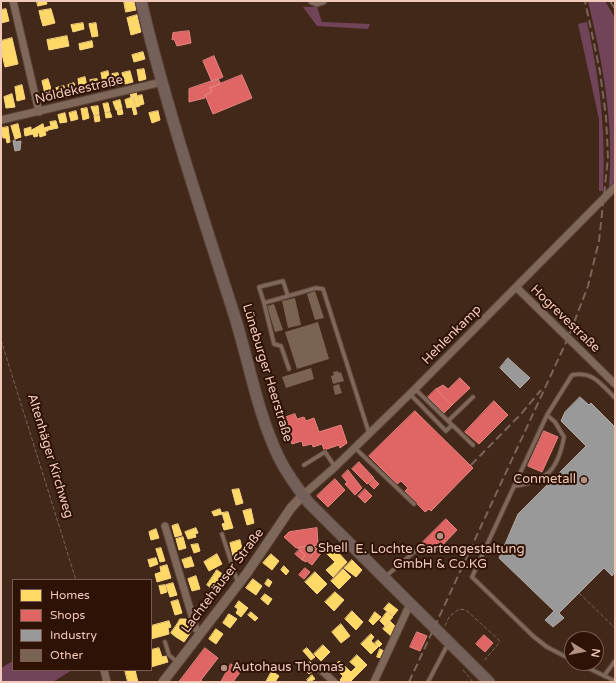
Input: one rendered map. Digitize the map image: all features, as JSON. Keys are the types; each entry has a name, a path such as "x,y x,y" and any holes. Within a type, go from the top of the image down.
{"main road":[{"name":"Lüneburger Heerstraße","path":"142,1 162,82 270,436 289,475 303,495 318,512 489,682"}],"street":[{"path":"13,1 39,112"},
{"path":"313,2 323,1"},
{"name":"Nöldekestraße","path":"1,120 162,82"},
{"name":"Hehlenkamp","path":"303,495 335,467 413,392 615,187"},
{"name":"Hogrevestraße","path":"516,287 615,384"},
{"name":"Lachtehäuser Straße","path":"163,682 272,539 291,508 303,495"},
{"path":"165,526 196,629 201,633"},
{"path":"374,682 410,604"},
{"path":"319,668 334,682"},
{"path":"104,671 107,682"}],"lane":[{"path":"288,296 283,280 259,287 274,344 281,346 288,369"},
{"path":"264,303 316,288 323,289 370,434"},
{"path":"564,656 547,647 533,636 472,576 547,415 572,375 583,373 592,377 615,398"},
{"path":"413,392 448,421 473,445"},
{"path":"413,392 446,431 452,425"},
{"path":"448,421 473,397"},
{"path":"515,486 539,481 552,470 561,453 564,438 555,422 547,415"},
{"path":"355,448 414,504"},
{"path":"304,465 325,452 335,467"},
{"path":"222,534 238,584"},
{"path":"384,578 420,547"},
{"path":"165,642 169,655 178,663"},
{"path":"428,682 449,642"},
{"path":"604,676 615,660"},
{"path":"594,671 615,681"}],"path":[{"name":"Altenhäger Kirchweg","path":"1,340 76,579"},
{"path":"579,593 615,628"},
{"path":"440,634 449,617 459,609 466,610 499,640 499,643 477,670"}],"shaded area":[{"path":"588,1 605,1 615,18 615,181 609,187 609,116 603,70"},
{"path":"303,7 317,7 322,22 370,24 368,29 317,26"},
{"path":"587,22 599,86 603,127 603,191 599,191 599,119 578,24"},
{"path":"12,662 12,671 70,671 53,682 1,682 1,668"}],"building: Homes":[{"path":"37,1 46,1 47,4 38,6"},
{"path":"124,1 134,1 136,10 126,12"},
{"path":"6,9 9,21 1,23 1,10"},
{"path":"51,9 53,16 41,19 39,11"},
{"path":"137,15 139,24 129,26 127,18"},
{"path":"53,16 55,23 43,26 41,19"},
{"path":"83,23 84,29 73,32 71,25"},
{"path":"96,23 98,36 92,37 89,24"},
{"path":"139,24 141,32 131,35 129,26"},
{"path":"67,36 69,46 49,50 47,40"},
{"path":"12,38 15,51 2,54 1,41"},
{"path":"92,41 93,47 80,50 79,44"},
{"path":"15,51 18,64 5,67 2,54"},
{"path":"143,52 145,59 134,62 132,55"},
{"path":"144,69 146,79 139,81 137,70"},
{"path":"108,71 111,87 104,88 101,73"},
{"path":"130,71 133,82 125,84 122,73"},
{"path":"118,73 121,84 115,86 112,74"},
{"path":"85,77 88,91 80,93 78,79"},
{"path":"48,79 52,92 45,94 42,81"},
{"path":"97,79 100,89 93,90 90,80"},
{"path":"74,83 77,94 70,95 68,85"},
{"path":"22,85 25,99 17,101 15,87"},
{"path":"64,86 67,97 59,99 56,88"},
{"path":"136,92 140,106 136,107 134,97 131,97 130,93"},
{"path":"12,94 15,107 6,108 4,97"},
{"path":"142,95 144,104 140,105 138,96"},
{"path":"133,97 137,114 134,115 132,107 127,108 125,100"},
{"path":"120,100 122,108 116,110 113,102"},
{"path":"108,103 110,111 105,112 103,104"},
{"path":"98,106 99,114 94,115 91,107"},
{"path":"87,108 89,118 83,120 81,109"},
{"path":"122,109 123,114 118,115 117,110"},
{"path":"76,111 78,119 71,121 69,113"},
{"path":"158,111 160,120 152,123 149,113"},
{"path":"110,112 112,117 106,118 105,113"},
{"path":"65,113 67,122 60,123 58,115"},
{"path":"99,115 100,121 95,122 94,116"},
{"path":"56,121 58,128 48,130 47,127 51,126 50,122"},
{"path":"18,124 21,137 15,139 11,126"},
{"path":"43,124 44,128 47,127 48,131 45,131 46,135 40,137 39,133 37,133 38,136 34,137 33,134 25,136 24,129 31,127 31,130"},
{"path":"8,127 10,142 7,143 6,138 3,138 1,128"},
{"path":"239,489 243,503 236,505 232,490"},
{"path":"220,509 222,514 214,516 212,512"},
{"path":"251,509 254,523 247,525 243,511"},
{"path":"228,512 233,528 224,530 222,524 225,523 222,513"},
{"path":"178,524 182,535 175,537 172,526"},
{"path":"196,528 198,533 195,534 196,537 188,539 185,532"},
{"path":"156,529 159,538 151,540 149,532"},
{"path":"183,537 186,548 179,550 176,539"},
{"path":"240,540 243,553 233,556 230,543"},
{"path":"198,544 200,551 194,553 191,545"},
{"path":"161,548 165,561 160,562 156,549"},
{"path":"334,548 347,562 333,577 326,570 335,562 327,554"},
{"path":"217,554 222,564 209,571 204,562"},
{"path":"271,554 279,561 272,570 263,563"},
{"path":"191,557 194,566 185,568 182,560"},
{"path":"156,558 158,564 150,567 148,560"},
{"path":"352,560 362,570 356,577 344,568"},
{"path":"167,565 171,578 157,582 155,574 161,572 160,567"},
{"path":"284,566 289,571 286,575 281,570"},
{"path":"343,569 351,577 339,589 331,581"},
{"path":"217,570 225,576 215,591 207,585"},
{"path":"315,572 327,584 317,594 305,582"},
{"path":"196,576 200,589 192,591 188,579"},
{"path":"253,579 262,586 256,595 246,588"},
{"path":"268,579 272,582 269,587 265,584"},
{"path":"173,583 177,595 170,597 166,585"},
{"path":"165,585 167,592 161,594 159,586"},
{"path":"335,592 344,600 334,611 325,602"},
{"path":"265,594 272,599 268,605 261,599"},
{"path":"178,600 182,613 175,615 171,602"},
{"path":"239,601 248,608 241,617 236,613 238,609 235,607"},
{"path":"389,603 398,610 393,616 384,609"},
{"path":"352,611 363,622 356,630 345,619"},
{"path":"251,612 258,618 255,621 248,615"},
{"path":"375,612 381,617 373,625 369,621"},
{"path":"387,612 393,617 385,626 380,621"},
{"path":"229,614 237,619 230,628 223,623"},
{"path":"180,619 186,619 187,627 190,626 191,632 184,642 176,637 183,626 178,623"},
{"path":"169,621 171,627 168,628 169,634 152,639 152,626"},
{"path":"390,621 395,626 391,636 383,629"},
{"path":"178,623 183,626 176,637 171,633"},
{"path":"341,624 350,636 341,643 332,632"},
{"path":"216,629 223,634 216,644 209,639"},
{"path":"371,634 374,637 371,641 378,647 371,654 361,644"},
{"path":"378,640 382,644 379,647 375,643"},
{"path":"323,645 330,652 321,661 314,654"},
{"path":"159,648 162,657 166,656 168,662 152,667 152,650"},
{"path":"307,648 315,657 311,660 303,651"},
{"path":"380,649 384,651 381,658 377,657"},
{"path":"357,655 367,665 350,682 342,682 340,680 343,676 334,667 339,661 351,672 356,667 350,662"},
{"path":"310,662 316,668 309,674 303,668"},
{"path":"125,671 135,671 138,682 128,682"},
{"path":"272,671 279,676 275,682 266,682"},
{"path":"312,675 315,679 309,682 307,680"}],"building: Shops":[{"path":"189,31 191,43 177,46 174,39 172,40 173,33"},
{"path":"214,56 223,77 212,82 203,61"},
{"path":"242,75 252,98 213,114 205,95 212,92 210,88"},
{"path":"218,79 221,84 210,88 212,92 205,95 205,98 189,102 189,89"},
{"path":"460,378 470,388 452,405 436,389 443,385 448,389"},
{"path":"436,389 452,405 444,413 428,397"},
{"path":"494,401 508,415 479,444 465,432"},
{"path":"415,411 473,468 431,511 429,509 425,512 405,491 408,488 401,481 397,484 369,456"},
{"path":"295,414 297,419 304,417 306,421 314,418 319,432 341,425 347,443 340,448 339,445 324,450 322,444 313,447 312,444 303,446 302,441 292,444 284,418"},
{"path":"544,431 558,437 542,472 528,466"},
{"path":"359,462 374,478 367,484 352,469"},
{"path":"348,470 362,488 355,495 345,484 347,482 342,476"},
{"path":"335,479 345,490 328,507 317,496"},
{"path":"374,479 379,484 374,489 369,484"},
{"path":"365,489 372,496 365,503 358,496"},
{"name":"E. Lochte Gartengestaltung GmbH & Co.KG","path":"446,519 457,530 435,553 423,542"},
{"path":"317,528 318,545 296,548 284,537 289,532"},
{"path":"314,546 317,549 306,562 302,560 305,555 298,548"},
{"path":"317,549 322,552 312,565 308,562"},
{"path":"299,550 305,555 302,560 295,554"},
{"path":"305,568 310,572 304,579 299,575"},
{"path":"417,632 427,636 420,651 410,647"},
{"path":"484,635 493,643 485,652 476,644"},
{"path":"205,648 218,658 201,680 203,682 179,682"},
{"path":"231,664 241,671 233,682 221,682"}],"building: Industry":[{"path":"15,140 16,142 21,141 20,150 15,151 13,141"},
{"path":"508,358 530,378 520,388 500,368"},
{"name":"Conmetall","path":"580,397 589,405 591,403 615,427 615,572 612,576 604,568 559,613 564,618 553,627 545,620 554,611 499,558 518,514 586,446 561,421 565,412"}],"building: Other":[{"path":"315,291 324,318 315,320 307,294"},
{"path":"295,298 301,325 288,328 282,301"},
{"path":"274,304 283,330 275,332 267,306"},
{"path":"318,322 329,359 297,369 285,332"},
{"path":"311,368 314,379 286,388 282,377"},
{"path":"338,371 339,373 341,372 344,381 333,384 331,376 334,375 333,372"},
{"path":"339,384 342,393 335,395 333,386"}],"railway":[{"path":"409,682 568,338 588,286 599,241 608,158 606,117 600,72 585,1"},
{"path":"610,1 615,9"},
{"path":"471,465 521,414 541,390"}],"place":[{"name":"Conmetall","path":"584,480"},
{"name":"E. Lochte Gartengestaltung GmbH & Co.KG","path":"440,536"},
{"name":"Shell","path":"310,549"},
{"name":"Autohaus Thomas","path":"224,668"}]}
